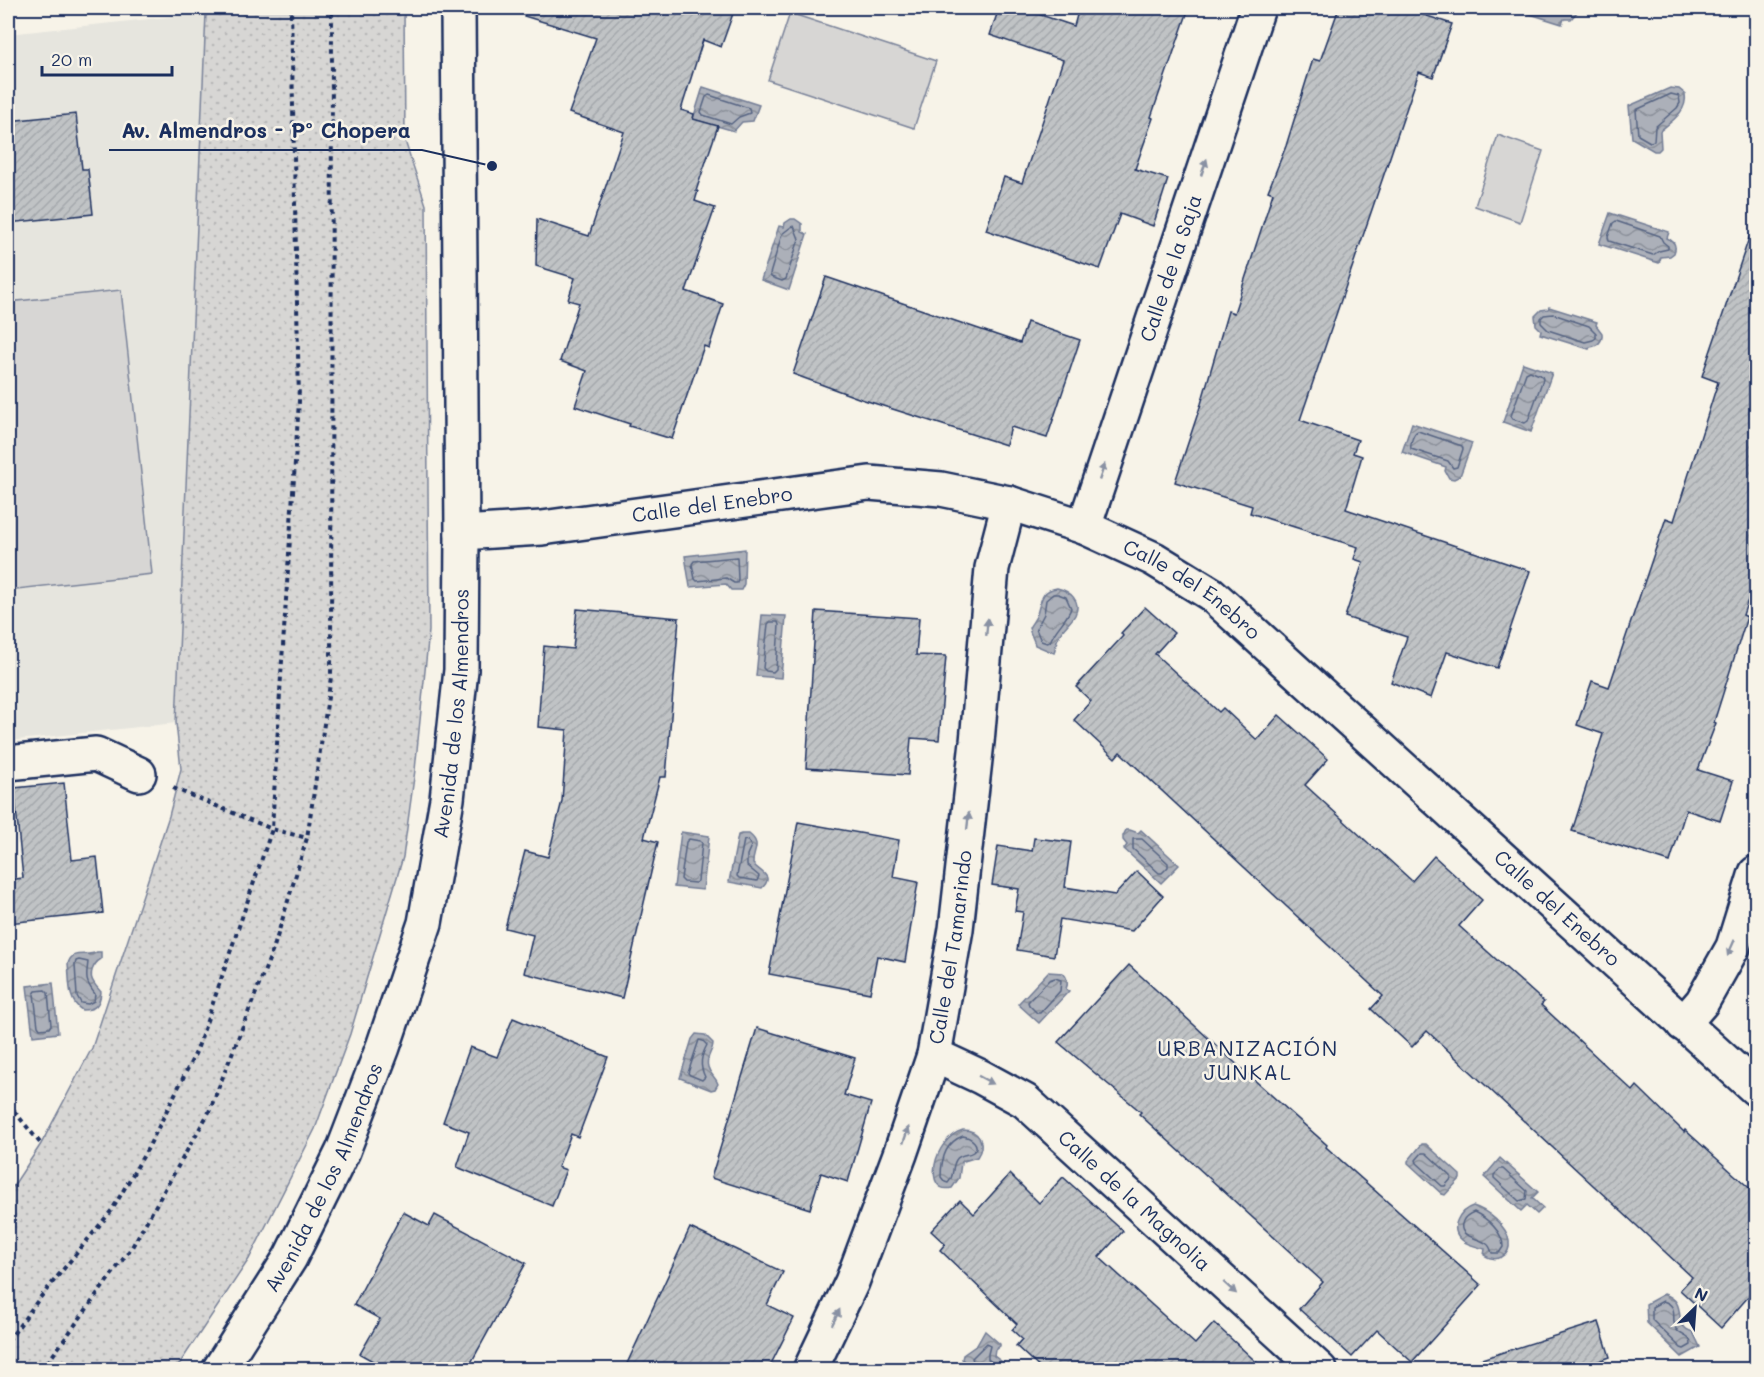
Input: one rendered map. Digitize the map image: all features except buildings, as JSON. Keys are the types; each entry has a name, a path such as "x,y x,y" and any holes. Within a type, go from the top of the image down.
{"street":[{"name":"Avenida de los Almendros","path":"219,1370 290,1258 343,1151 383,1047 425,923 447,798 461,670 458,8"},
{"name":"Calle de la Saja","path":"1084,527 1258,8"},
{"name":"Calle del Enebro","path":"462,533 542,528 869,483 941,489 1009,503 1084,527 1154,559 1211,594 1756,1089"},
{"name":"Calle del Tamarindo","path":"810,1370 852,1282 934,1055 956,929 978,742 992,568 1009,503"},
{"path":"8,763 96,754 139,774"},
{"path":"1683,1024 1702,1002 1733,947 1756,873"},
{"name":"Calle de la Magnolia","path":"934,1055 1025,1101 1320,1370"}],"path":[{"path":"8,1341 39,1299 112,1210 148,1148 197,1050 272,829 299,401 291,8"},
{"path":"42,1370 132,1247 209,1112 274,947 307,838 331,677 332,8"},
{"path":"139,774 272,829 307,838"},
{"path":"8,1107 41,1144"}],"shaded area":[{"path":"214,8 404,8 405,141 426,205 429,631 415,770 403,857 350,1034 315,1129 249,1259 176,1369 8,1369 8,1194 41,1144 92,1048 169,816 181,769 176,723 206,13"},
{"path":"206,13 176,723 8,741 8,34"},
{"path":"790,13 936,61 914,128 768,80"},
{"path":"1498,135 1543,151 1520,222 1475,206"},
{"path":"121,290 152,574 8,590 8,302"}],"water":[{"path":"1511,8 1576,8 1577,12 1571,19 1564,19 1562,24"},
{"path":"703,87 759,105 753,121 742,122 734,131 693,119"},
{"path":"1670,88 1679,89 1685,94 1684,106 1682,111 1660,131 1661,148 1654,151 1632,138 1629,106"},
{"path":"1610,213 1669,232 1667,238 1674,244 1674,253 1661,257 1659,263 1599,244"},
{"path":"791,219 802,224 802,232 807,234 789,290 761,280 779,226 784,227 785,223"},
{"path":"1549,307 1597,322 1596,325 1602,333 1601,341 1589,349 1540,334 1541,330 1536,325 1535,316 1541,310"},
{"path":"1523,363 1552,373 1531,432 1503,422"},
{"path":"1412,423 1472,443 1460,476 1454,479 1449,478 1445,471 1446,467 1402,452"},
{"path":"745,549 744,584 741,590 731,590 726,584 690,587 685,556"},
{"path":"1057,588 1074,597 1077,610 1059,636 1054,653 1035,645 1029,628 1045,594"},
{"path":"762,615 786,616 781,678 756,676"},
{"path":"1126,830 1138,833 1141,830 1179,865 1161,883 1124,849 1127,845 1123,840"},
{"path":"681,832 709,836 703,890 674,887"},
{"path":"749,834 755,842 753,864 767,877 766,884 762,888 729,882 738,835"},
{"path":"101,952 101,959 94,967 91,977 101,992 100,997 96,1006 82,1010 72,996 68,964 73,956"},
{"path":"1048,972 1063,973 1067,980 1066,989 1069,991 1039,1023 1018,1004"},
{"path":"53,983 58,1033 33,1036 27,986"},
{"path":"696,1034 705,1035 713,1043 707,1063 718,1084 715,1089 711,1090 680,1078 692,1039"},
{"path":"963,1130 974,1132 977,1135 981,1143 980,1152 977,1157 961,1163 959,1178 952,1188 943,1188 937,1183 934,1175 938,1154 944,1143"},
{"path":"1422,1144 1426,1144 1460,1175 1460,1179 1445,1195 1408,1163"},
{"path":"1500,1158 1538,1192 1532,1198 1543,1208 1537,1214 1527,1205 1521,1211 1484,1177"},
{"path":"1473,1206 1490,1215 1507,1235 1509,1247 1502,1257 1493,1258 1484,1255 1485,1249 1467,1243 1458,1235 1457,1220 1464,1211"},
{"path":"1664,1294 1677,1303 1682,1324 1693,1332 1700,1347 1682,1357 1647,1323 1646,1304"},
{"path":"985,1331 1000,1344 994,1356 1012,1369 972,1369 962,1359 963,1355 977,1345"}],"place":[{"name":"Av. Almendros - Pº Chopera","path":"492,166"}],"district":[{"name":"URBANIZACIÓN JUNKAL","path":"1248,1061"}]}
